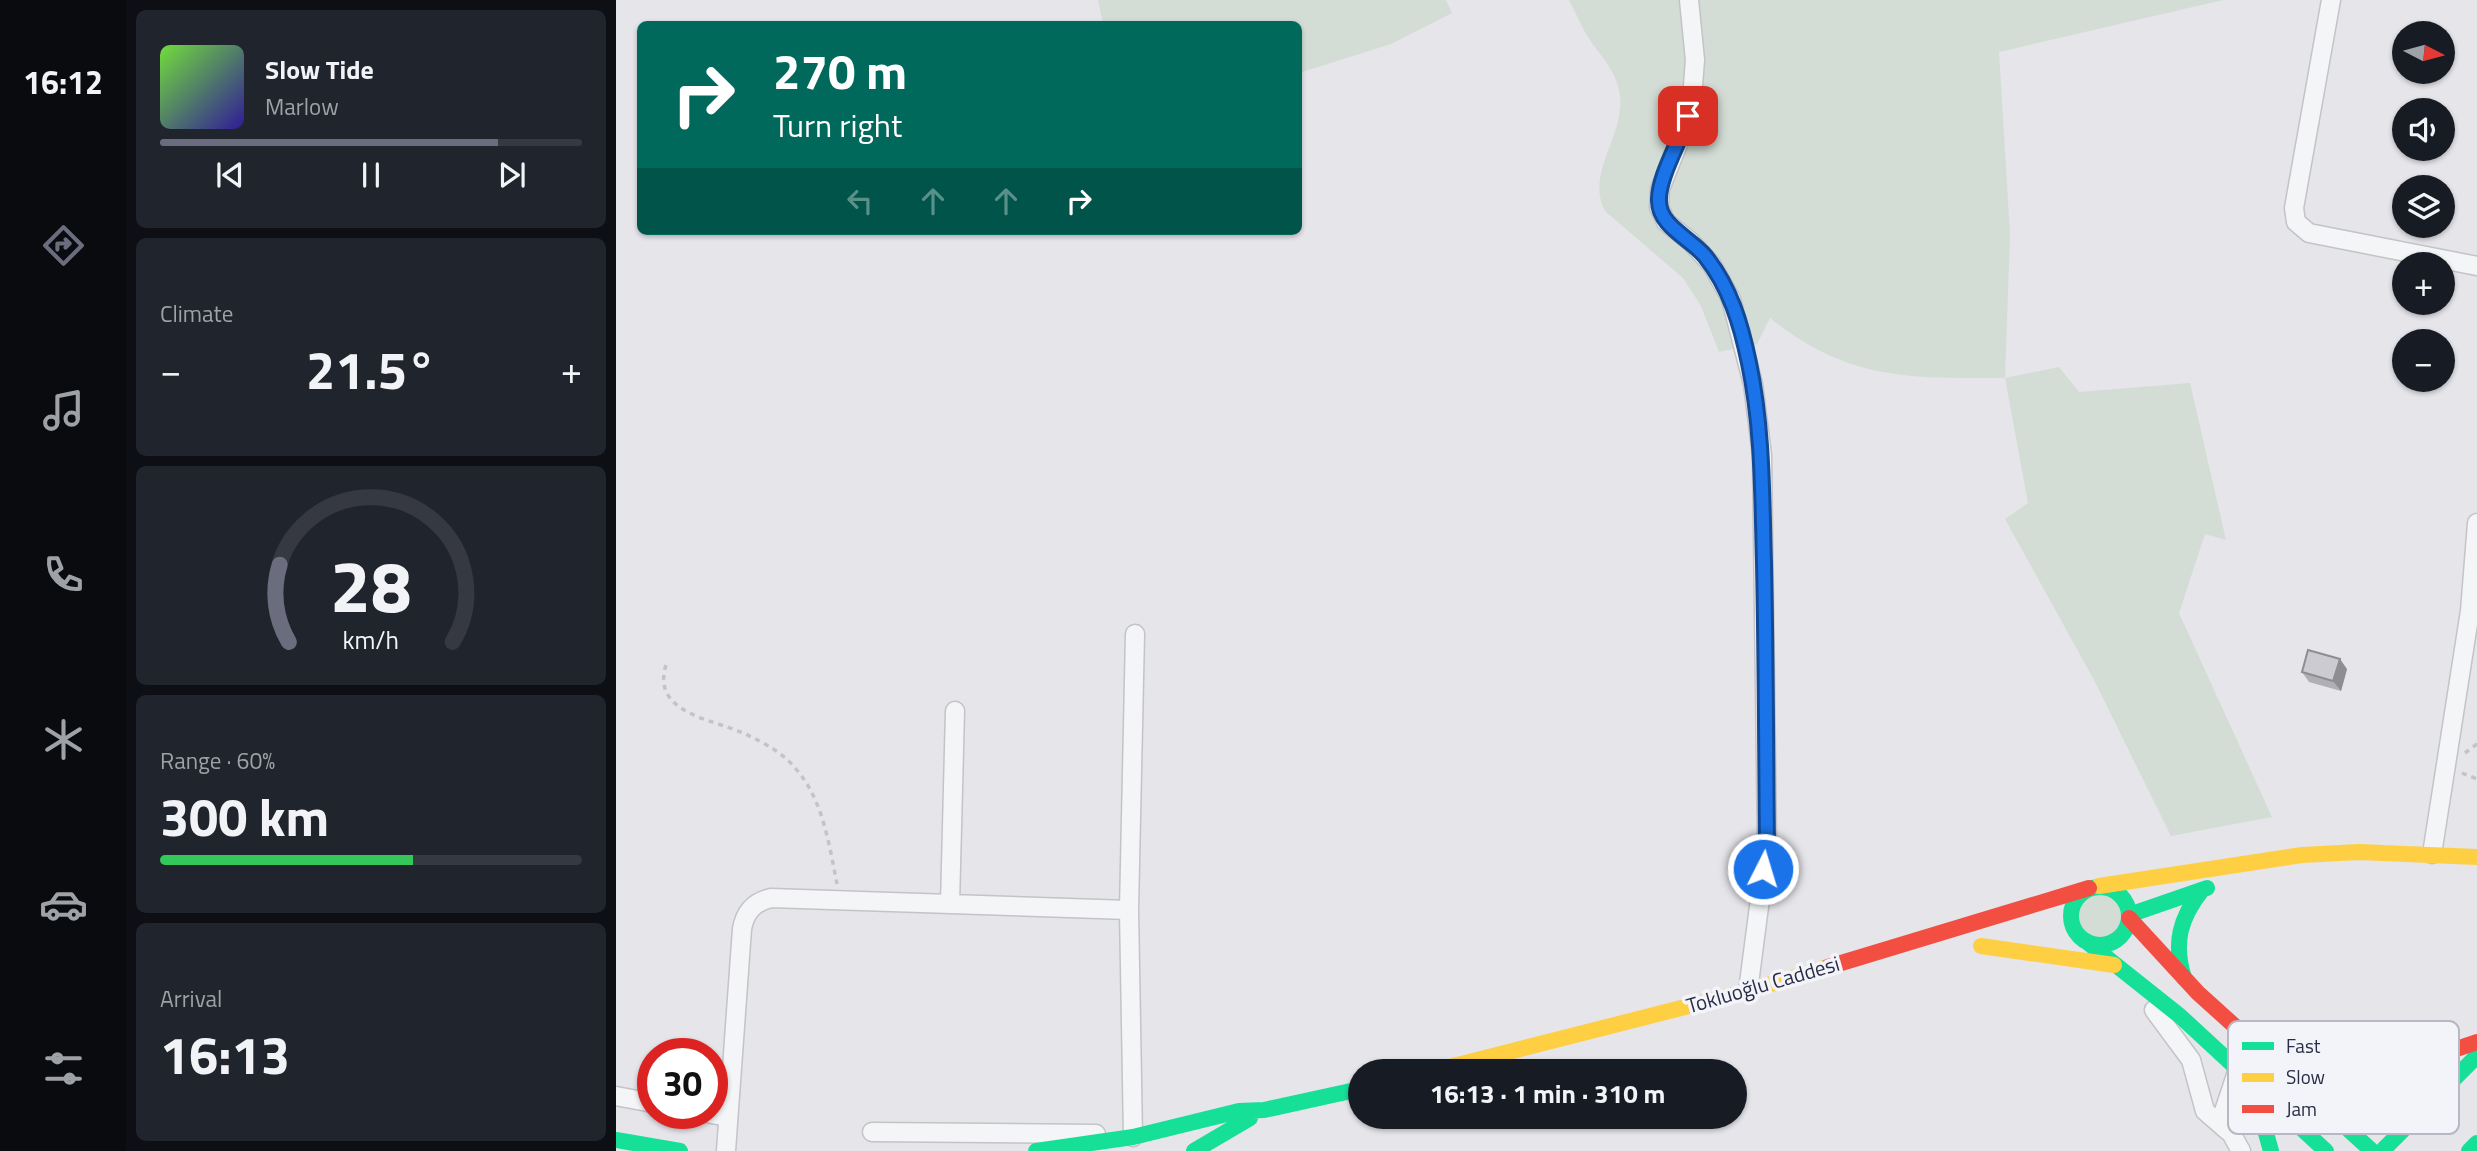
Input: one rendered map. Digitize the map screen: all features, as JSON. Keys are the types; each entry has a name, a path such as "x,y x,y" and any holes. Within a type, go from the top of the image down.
{"main road":[{"name":"Tokluoğlu Caddesi","path":"1481,1059 1748,991 2094,887 2294,856 2359,852 2477,857"},
{"path":"1890,948 2086,942 2096,945 2115,941 2122,935 2129,917 2294,856"},
{"path":"2228,1060 2120,966 2086,942 2074,929 2071,910 2081,893 2094,887 2118,892 2124,899 2129,917 2185,980 2231,1021"},
{"path":"2185,980 2177,958 2178,932 2186,909 2202,890"},
{"path":"1968,946 2120,966"},
{"path":"2459,1048 2477,1042"},
{"path":"2459,1074 2477,1056"},
{"path":"1036,1151 1106,1146 1239,1111 1264,1110 1348,1092"},
{"path":"1194,1151 1264,1110"},
{"path":"2266,1134 2271,1151"},
{"path":"2308,1134 2326,1151"},
{"path":"2364,1134 2383,1150 2399,1134"},
{"path":"1133,1137 1148,1151"},
{"path":"616,1140 680,1151"},
{"path":"2469,1151 2477,1143"}],"street":[{"path":"1689,0 1695,60 1692,98 1682,134 1660,189 1659,207 1666,222 1692,242 1712,265 1731,299 1753,384 1762,455 1767,845 1748,991"},
{"path":"2331,0 2294,208 2296,222 2309,233 2477,266"},
{"path":"2432,854 2470,611 2477,523"},
{"path":"1133,1137 1129,910 1135,635"},
{"path":"950,904 955,711"},
{"path":"728,1117 742,929 747,914 757,903 771,898 1129,910"},
{"path":"2120,966 2191,1060 2205,1111 2228,1131"},
{"path":"616,1096 637,1100"},
{"path":"2228,1100 2222,1118 2228,1131"},
{"path":"726,1151 727,1129"},
{"path":"872,1132 1062,1132 1095,1134 1106,1146"},
{"path":"2230,1134 2241,1151"}],"path":[{"path":"666,665 663,683 675,705 692,715 766,744 786,758 804,779 818,805 840,900"}],"shaded area":[{"path":"1098,0 1446,0 1452,13 1391,44 1302,72 1302,21 1102,21"},
{"path":"1569,0 2223,0 1999,52 2010,234 2005,378 1971,378 1909,376 1854,365 1799,339 1770,318 1757,344 1719,352 1701,306 1683,278 1605,211 1600,197 1600,183 1617,125 1620,96 1611,70 1586,34"},
{"path":"2059,367 2079,392 2190,383 2226,540 2205,534 2179,613 2272,817 2171,836 2094,680 2005,519 2028,503 2005,378"},
{"path":"2099,894 2114,901 2121,916 2114,931 2099,938 2084,931 2077,916 2084,901"}],"building":[{"path":"2308,650 2340,659 2333,681 2302,672"}],"traffic: fast":[{"path":"2094,887 2106,887 2121,895 2129,910 2129,916 2129,922 2121,937 2106,945 2094,945 2079,937 2071,922 2071,910 2079,895 2094,887"},
{"path":"2129,915 2207,888"},
{"path":"2184,978 2179,953 2181,931 2188,911 2202,890"},
{"path":"2087,942 2180,1016 2228,1060"},
{"path":"2459,1074 2477,1056"},
{"path":"1036,1151 1133,1137 1239,1111 1264,1110 1348,1092"},
{"path":"1194,1151 1250,1118"},
{"path":"2266,1134 2271,1151"},
{"path":"2308,1134 2326,1151"},
{"path":"2353,1134 2372,1151"},
{"path":"2384,1149 2399,1134"},
{"path":"616,1140 680,1151"},
{"path":"2469,1151 2477,1143"}],"traffic: slow":[{"path":"2099,886 2302,855 2359,852 2477,857"},
{"path":"1981,946 2114,965"},
{"path":"1481,1059 1748,991 1828,967"}],"traffic: jam":[{"path":"1828,967 2089,888"},
{"path":"2129,918 2198,993 2229,1021"},
{"path":"2459,1048 2477,1042"}],"route":[{"path":"1688,116 1660,189 1659,207 1666,222 1692,242 1712,265 1731,299 1750,367 1762,455 1767,845 1763,869"}]}
